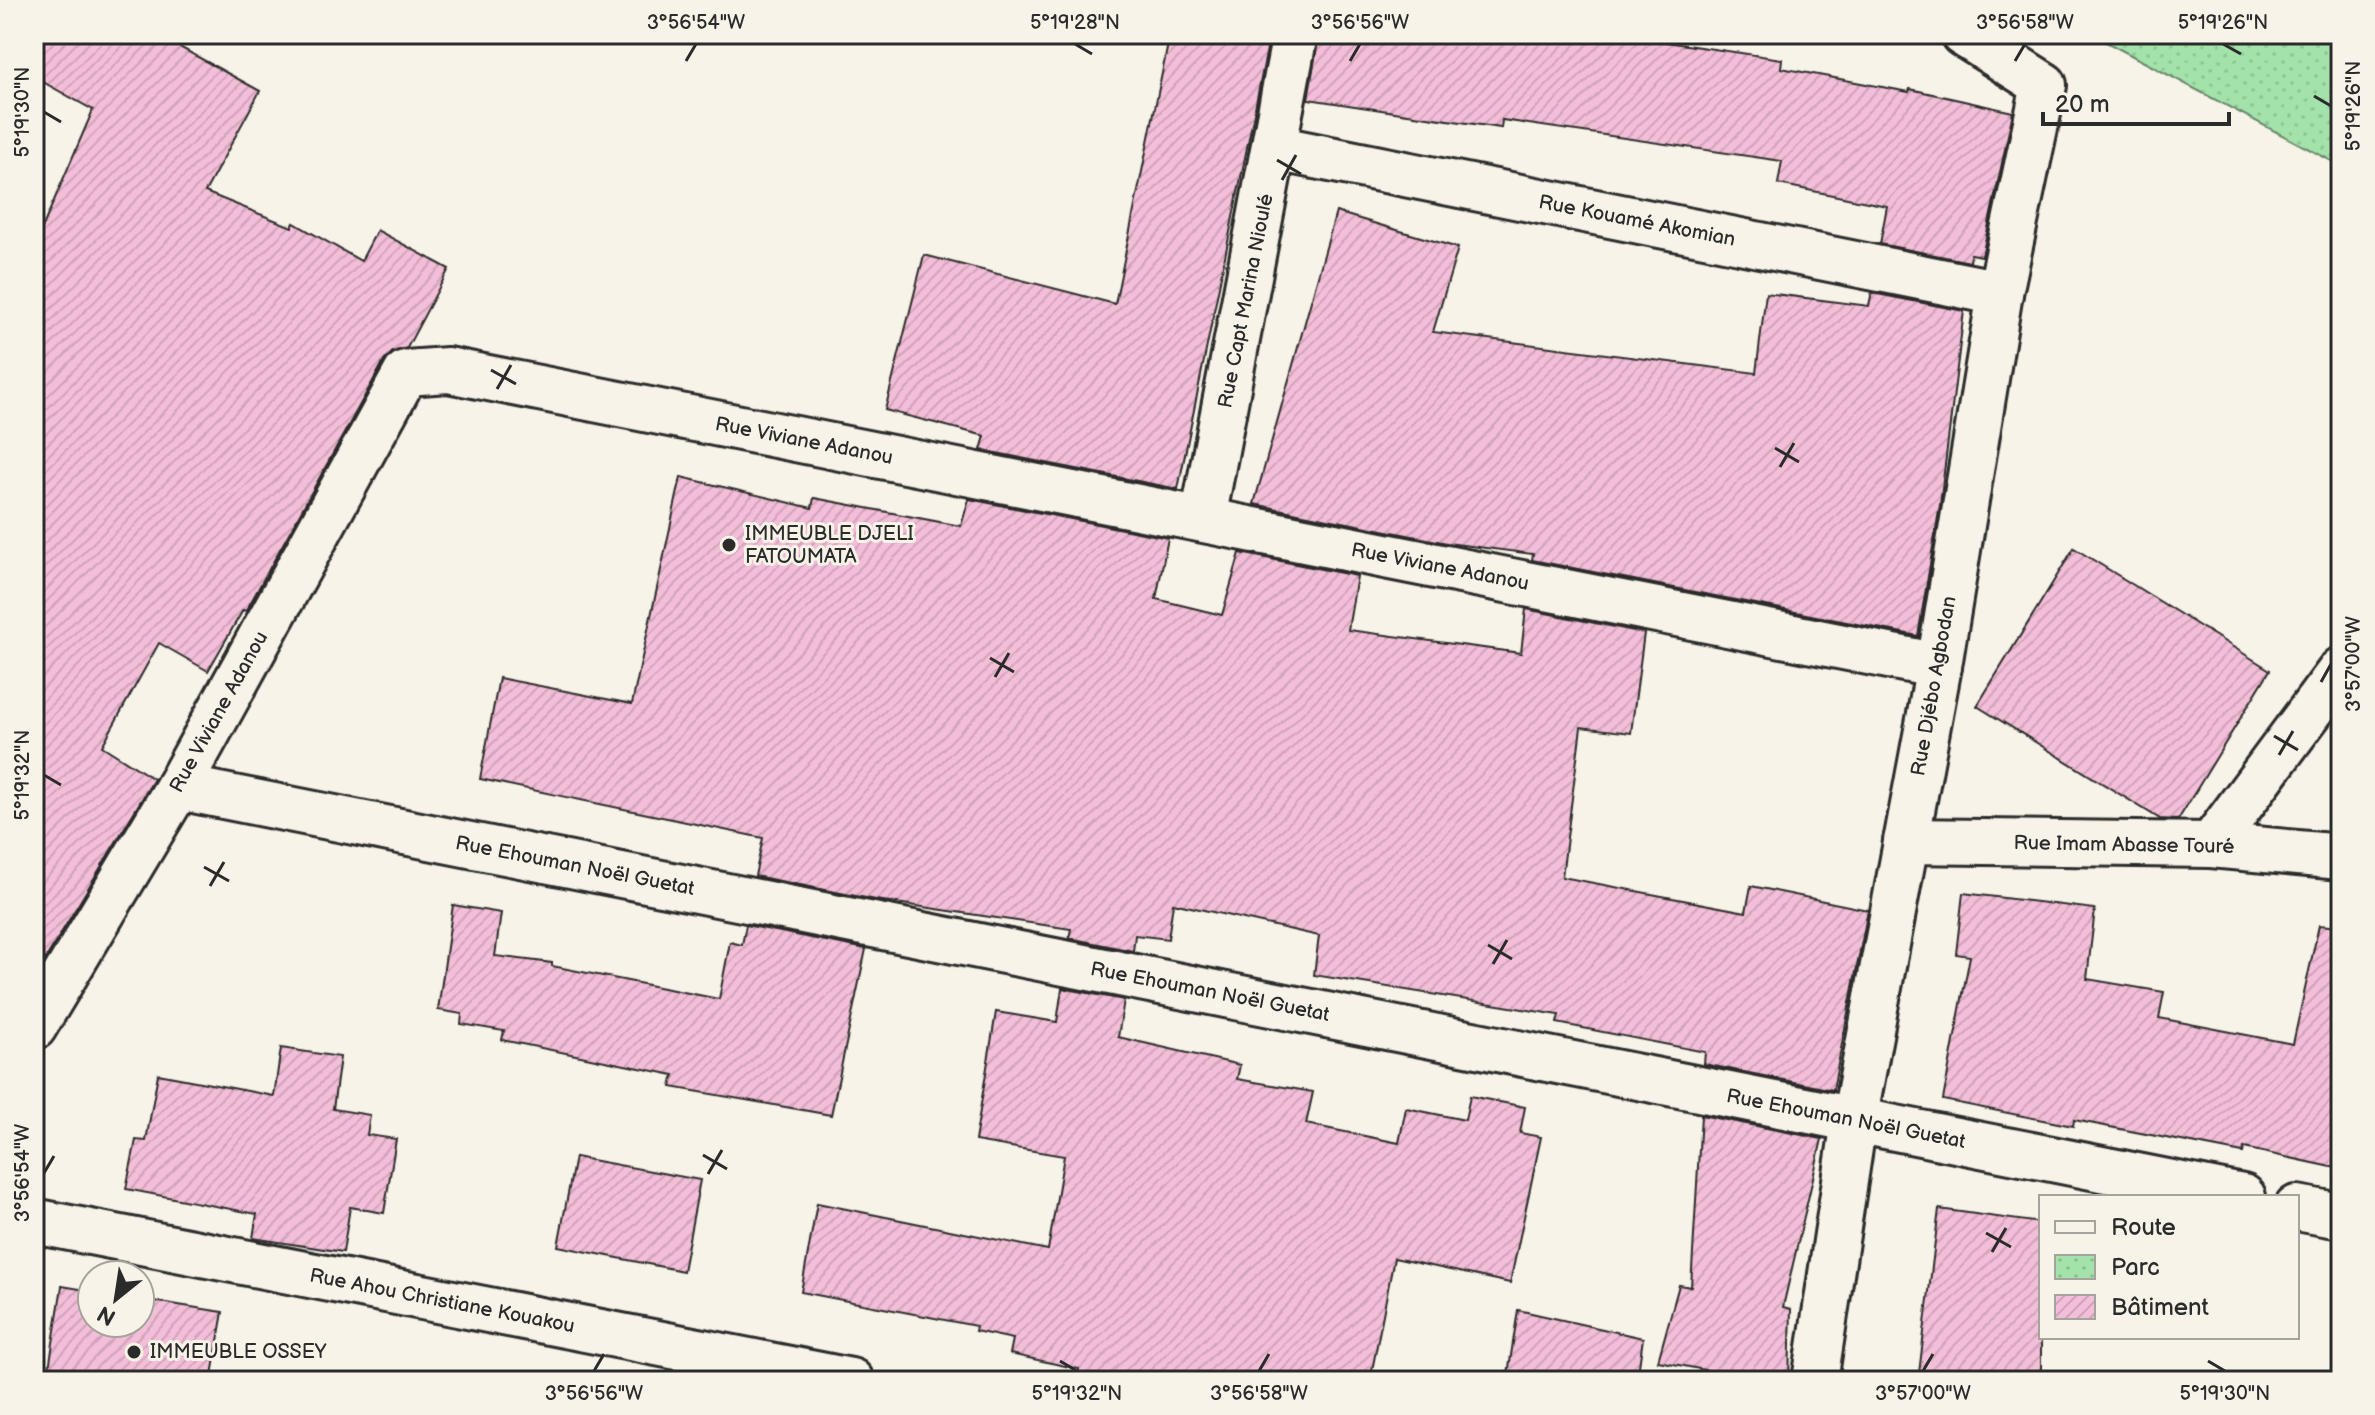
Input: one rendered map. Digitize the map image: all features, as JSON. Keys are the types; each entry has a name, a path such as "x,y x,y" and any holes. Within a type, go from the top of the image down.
{"street":[{"name":"Rue Capt Marina Nioulé","path":"1203,519 1295,34"},
{"name":"Rue Djébo Agbodan","path":"1815,1381 1854,1121 1939,666 2000,293 2044,85 1963,34"},
{"name":"Rue Kouamé Akomian","path":"1275,148 2000,293"},
{"name":"Rue Viviane Adanou","path":"34,1027 178,787 406,373 448,370 1939,666"},
{"path":"2211,845 2341,670"},
{"name":"Rue Ehouman Noël Guetat","path":"178,787 2233,1195"},
{"name":"Rue Imam Abasse Touré","path":"1906,841 2211,845 2341,857"},
{"path":"2299,1208 2341,1216"},
{"name":"Rue Ahou Christiane Kouakou","path":"34,1221 851,1381"}],"green space":[{"path":"2091,34 2341,34 2341,166"}],"building":[{"path":"34,34 156,34 260,91 205,192 292,227 294,223 361,261 377,230 449,269 407,348 393,352 384,361 246,611 243,610 208,671 159,643 102,746 154,779 34,978 34,247 93,110 34,77"},
{"path":"1170,34 1270,34 1178,489 981,450 985,436 885,410 924,255 1115,304"},
{"path":"1319,34 1612,34 1782,59 1781,68 1909,92 1910,89 2013,112 1982,256 1971,254 1970,262 1880,244 1887,206 1778,184 1782,161 1502,120 1501,128 1308,99"},
{"path":"1336,212 1458,248 1433,332 1756,373 1766,293 1869,306 1872,293 1964,311 1940,505 1918,636 1532,560 1533,554 1447,543 1254,504"},
{"path":"681,477 812,508 814,498 961,526 969,499 1168,538 1156,599 1222,615 1240,553 1357,576 1348,630 1521,653 1526,609 1644,633 1631,733 1581,727 1562,877 1746,912 1751,886 1868,910 1833,1090 1704,1064 1705,1052 1557,1023 1559,1015 1314,975 1319,936 1173,903 1168,939 1135,935 1133,951 1069,938 1071,929 876,900 755,876 763,838 480,779 499,678 632,704"},
{"path":"2074,548 2270,670 2178,820 2160,819 1977,706"},
{"path":"1963,893 2095,909 2087,979 2164,992 2159,1018 2293,1044 2319,925 2341,927 2341,1169 2244,1148 2243,1153 2074,1120 2073,1126 1943,1100 1970,956 1956,954"},
{"path":"453,905 501,913 495,956 552,963 552,966 719,999 730,942 742,945 746,925 866,949 831,1115 671,1087 674,1075 502,1040 504,1031 461,1024 462,1014 438,1010"},
{"path":"1062,988 1124,1000 1118,1037 1240,1065 1237,1079 1313,1092 1306,1124 1399,1143 1406,1108 1465,1120 1470,1096 1525,1107 1520,1133 1541,1137 1510,1283 1394,1258 1370,1381 1077,1381 1079,1369 1010,1354 1013,1339 975,1331 976,1326 801,1292 817,1203 1048,1250 1064,1156 975,1141 996,1012 1057,1022"},
{"path":"281,1048 340,1057 333,1109 370,1115 367,1135 396,1139 384,1213 350,1207 343,1252 253,1238 257,1214 126,1189 136,1140 146,1141 158,1074 274,1096"},
{"path":"1701,1115 1822,1139 1783,1307 1791,1309 1789,1381 1762,1381 1658,1361 1679,1285 1691,1287"},
{"path":"575,1157 700,1180 683,1271 558,1246"},
{"path":"1939,1209 2039,1223 2041,1381 1991,1381 1919,1373"},
{"name":"IMMEUBLE OSSEY","path":"62,1286 76,1288 76,1339 156,1339 156,1302 223,1312 211,1381 47,1381"},
{"path":"1518,1310 1643,1338 1637,1381 1507,1381"}],"place":[{"name":"IMMEUBLE DJELI FATOUMATA","path":"729,545"},
{"name":"IMMEUBLE OSSEY","path":"134,1352"}]}
